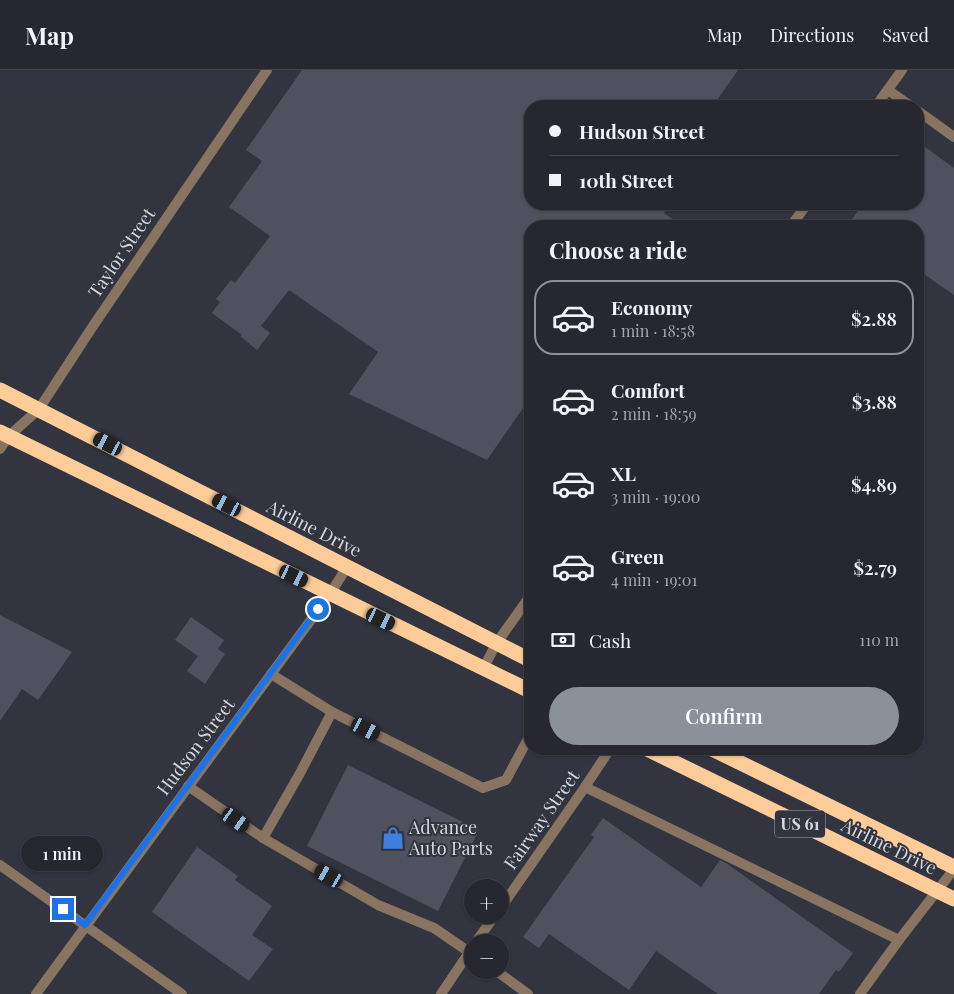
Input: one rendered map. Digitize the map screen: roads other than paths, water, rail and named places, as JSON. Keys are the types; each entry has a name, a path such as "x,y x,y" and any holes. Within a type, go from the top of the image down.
{"highway":[{"name":"Airline Drive","path":"0,390 524,657"},
{"path":"4,434 524,688"},
{"name":"Airline Drive","path":"659,755 954,899"},
{"name":"Airline Drive","path":"724,755 954,868"}],"street":[{"name":"Taylor Street","path":"0,449 4,434 39,409 267,70"},
{"path":"880,100 902,70"},
{"path":"888,90 902,100"},
{"path":"924,115 954,137"},
{"name":"Hudson Street","path":"36,994 330,594 347,567"},
{"path":"483,669 496,644 524,604"},
{"path":"271,674 332,712 483,788 506,780 524,746"},
{"path":"263,838 332,712"},
{"name":"Fairway Street","path":"509,896 606,755"},
{"path":"188,786 263,838 378,905 434,928 464,946"},
{"path":"585,787 899,940"},
{"path":"0,865 182,994"},
{"path":"860,994 954,868"},
{"path":"441,994 464,962"},
{"path":"507,979 528,994"}],"place":[{"name":"Advance Auto Parts","path":"393,838"}]}
